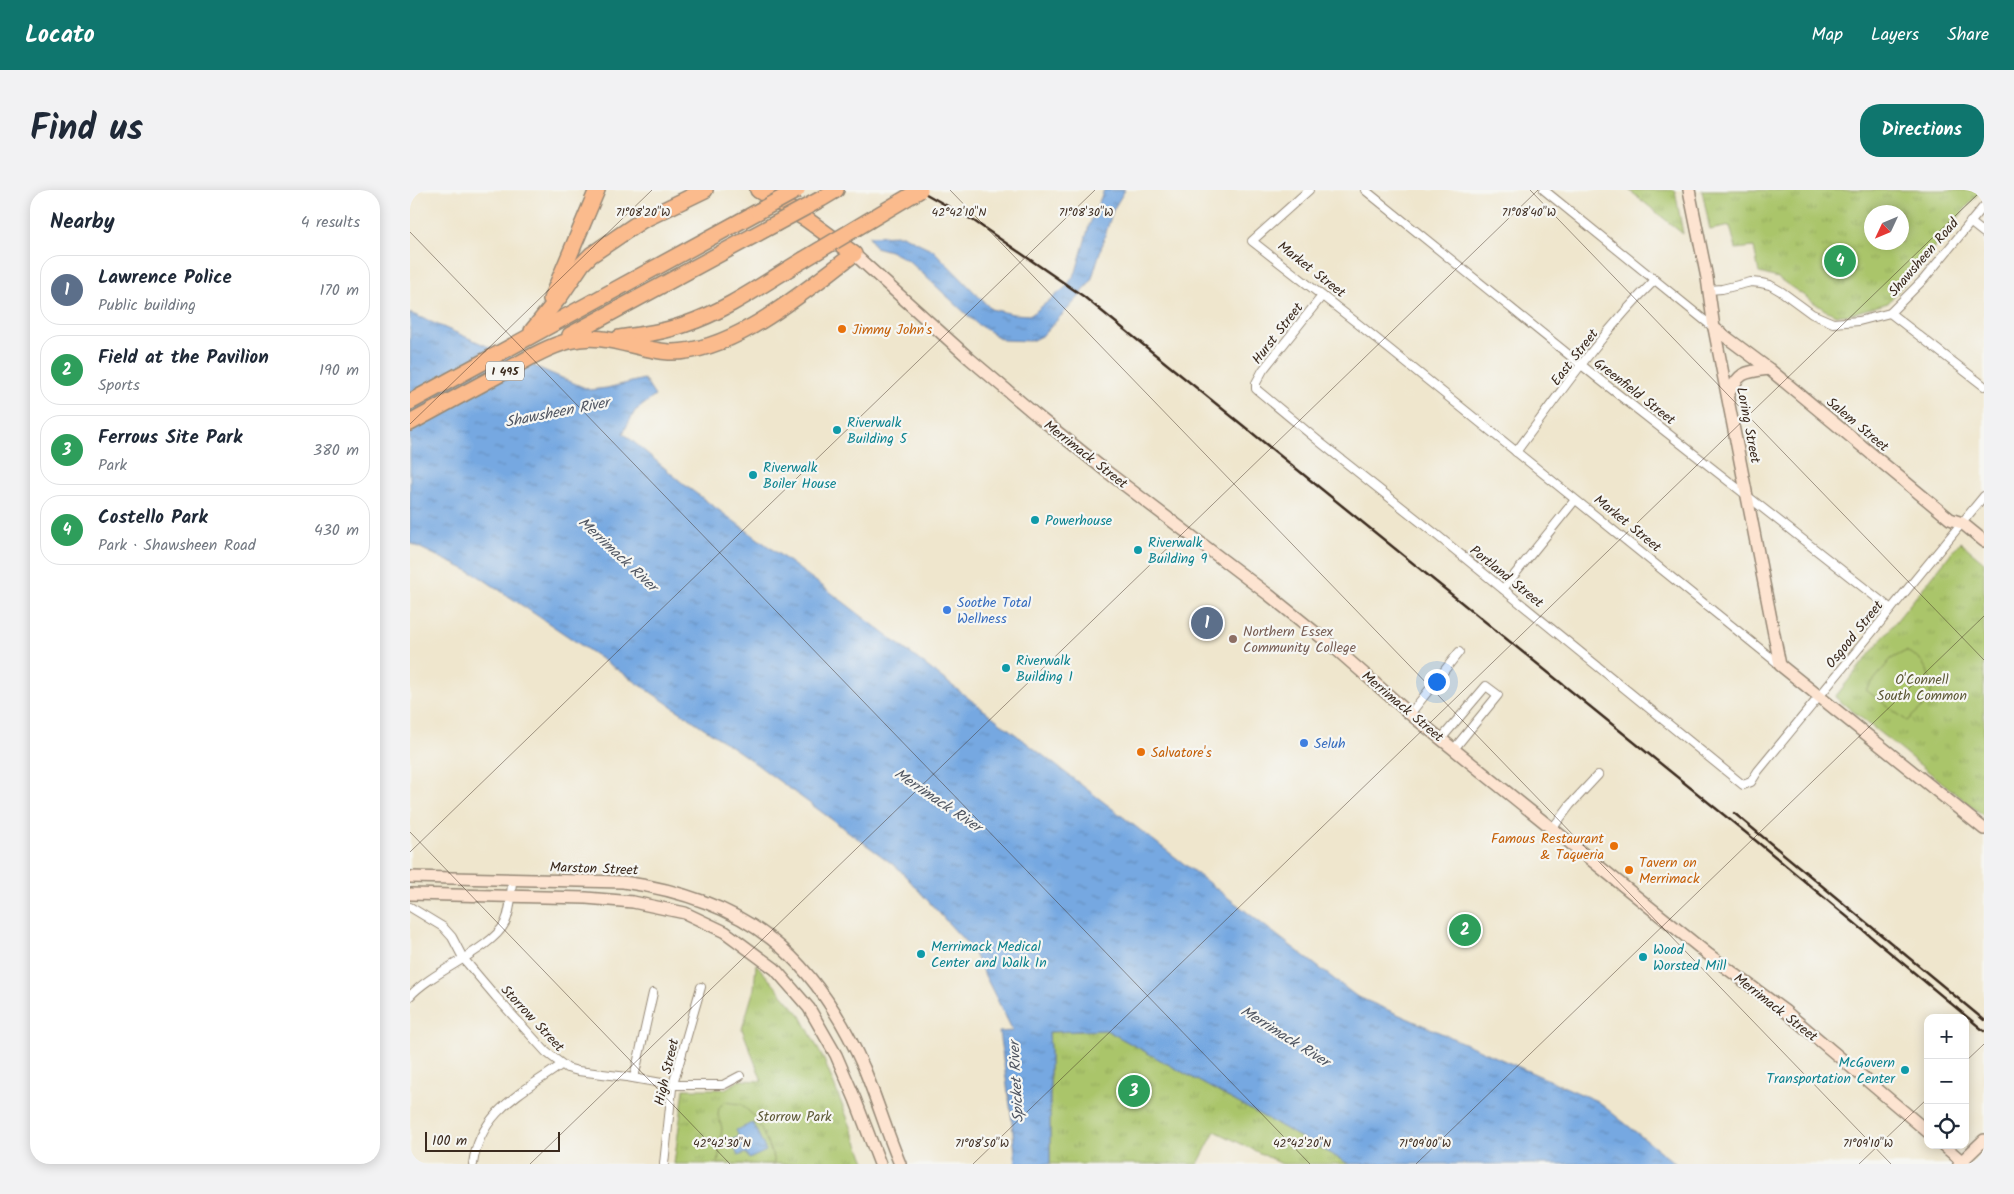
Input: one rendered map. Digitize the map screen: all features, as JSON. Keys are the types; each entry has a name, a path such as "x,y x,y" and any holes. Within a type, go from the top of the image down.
{"highway":[{"name":"Merrimack Street","path":"758,190 806,219 854,254"},
{"name":"I 495","path":"410,401 797,190"},
{"name":"I 495","path":"410,423 836,190"},
{"path":"610,340 666,330 697,320 722,308 920,190"},
{"path":"547,311 554,289 596,191"},
{"path":"410,401 529,334 540,323 582,264 591,255 641,221 699,193"},
{"path":"410,423 539,353 567,341 586,337 610,340 656,351 671,352 712,346 731,338 762,320 854,254"}],"main road":[{"name":"Loring Street","path":"1689,190 1780,665"},
{"name":"Merrimack Street","path":"854,254 970,359 1035,414 1106,471 1269,595 1337,650 1410,714 1709,955 1786,1012 1924,1129"},
{"name":"Salem Street","path":"1714,328 1769,370 1950,519 1962,523 1984,540"},
{"path":"1728,395 1738,377 1752,371 1769,370"},
{"name":"Market Street","path":"1780,665 1984,829"},
{"name":"Marston Street","path":"410,877 512,881 593,881 652,886 690,896 714,905 764,933 803,968 830,1003 865,1071 900,1164"},
{"path":"410,894 616,900 658,906 704,920 725,932 775,969 801,997 822,1028 855,1099 880,1164"},
{"path":"1947,1149 1962,1163 1984,1140"}],"street":[{"name":"Market Street","path":"1309,190 1252,241 1780,665"},
{"name":"Greenfield Street","path":"1365,190 1891,609"},
{"path":"1544,190 1714,328"},
{"name":"Shawsheen Road","path":"1709,290 1751,282 1761,283 1776,289 1812,314 1833,323 1859,321 1890,312 1924,279 1984,206"},
{"path":"1970,222 1984,233"},
{"name":"East Street","path":"1516,452 1637,298 1655,280"},
{"name":"Hurst Street","path":"1256,388 1256,383 1263,370 1322,296"},
{"path":"1890,312 1984,386"},
{"name":"Portland Street","path":"1256,388 1321,443 1743,785"},
{"name":"Osgood Street","path":"1743,785 1752,782 1758,770 1984,496"},
{"path":"1503,589 1576,500"},
{"path":"1410,714 1459,652"},
{"path":"1441,739 1486,686 1498,696 1454,749"},
{"path":"1552,828 1598,775"},
{"path":"410,996 423,983 489,941 500,930 508,916 512,881"},
{"name":"Storrow Street","path":"410,907 443,927 452,937 463,958 538,1044 561,1065 578,1071 673,1085 723,1085 740,1076"},
{"name":"High Street","path":"664,1164 673,1085 700,987"},
{"path":"634,1078 653,993"},
{"path":"473,1164 477,1143 482,1131 497,1111 561,1065"}],"green space":[{"path":"1629,190 1675,190 1683,234"},
{"path":"1702,190 1981,190 1888,303 1847,315 1836,315 1825,310 1778,278 1759,273 1754,247 1736,249 1730,226 1710,230"},
{"name":"O'Connell South Common","path":"1960,542 1984,562 1984,816 1835,697"},
{"path":"1906,651 1919,658 1927,670 1932,686 1929,701 1907,721 1866,690 1891,659"},
{"name":"Storrow Park","path":"756,964 801,1016 824,1060 866,1164 674,1164 684,1089 725,1089 740,1080 762,1081 742,1029 754,989"},
{"path":"1106,1030 1349,1164 1282,1164 1215,1131 1198,1164 1050,1164 1049,1032"},
{"path":"724,1102 741,1104 756,1118 774,1158 774,1164 718,1164 722,1128 718,1115 719,1108"}],"water":[{"path":"1104,190 1125,190 1113,210 1091,281 1078,298 1043,335 1031,341 1003,340 977,324 909,261 890,251 875,247 869,236 902,235 933,250 991,309 1013,314 1031,315 1066,287 1076,272 1089,226"},
{"path":"410,313 590,390 644,379 655,396 635,411 623,433 686,486 829,591 1356,996 1597,1101 1676,1164 1349,1164 1106,1030 1049,1032 1050,1164 1016,1164 1011,1112 999,1032 1013,1031 971,948 898,868 741,753 477,575 410,543"},
{"path":"753,1123 766,1151 749,1159 746,1153 738,1156 731,1140 739,1137 736,1130"}],"railway":[{"path":"919,190 974,221 1083,296 1766,849 1984,1031"},
{"path":"1734,813 1984,1020"}],"place":[{"name":"Costello Park","path":"1840,261"},
{"name":"Jimmy John's","path":"842,329"},
{"name":"Riverwalk Building 5","path":"837,430"},
{"name":"Riverwalk Boiler House","path":"753,475"},
{"name":"Powerhouse","path":"1035,520"},
{"name":"Riverwalk Building 9","path":"1138,550"},
{"name":"Soothe Total Wellness","path":"947,610"},
{"name":"Lawrence Police","path":"1207,623"},
{"name":"Northern Essex Community College","path":"1233,639"},
{"name":"Riverwalk Building 1","path":"1006,668"},
{"name":"Seluh","path":"1304,743"},
{"name":"Salvatore's","path":"1141,752"},
{"name":"Famous Restaurant & Taqueria","path":"1614,846"},
{"name":"Tavern on Merrimack","path":"1629,870"},
{"name":"Field at the Pavilion","path":"1465,930"},
{"name":"Merrimack Medical Center and Walk In","path":"921,954"},
{"name":"Wood Worsted Mill","path":"1643,957"},
{"name":"McGovern Transportation Center","path":"1905,1070"},
{"name":"Ferrous Site Park","path":"1134,1091"}],"water label":[{"name":"Shawsheen River","path":"557,412"},
{"name":"Merrimack River","path":"618,554"},
{"name":"Merrimack River","path":"938,800"},
{"name":"Merrimack River","path":"1285,1036"},
{"name":"Spicket River","path":"1016,1082"}]}
